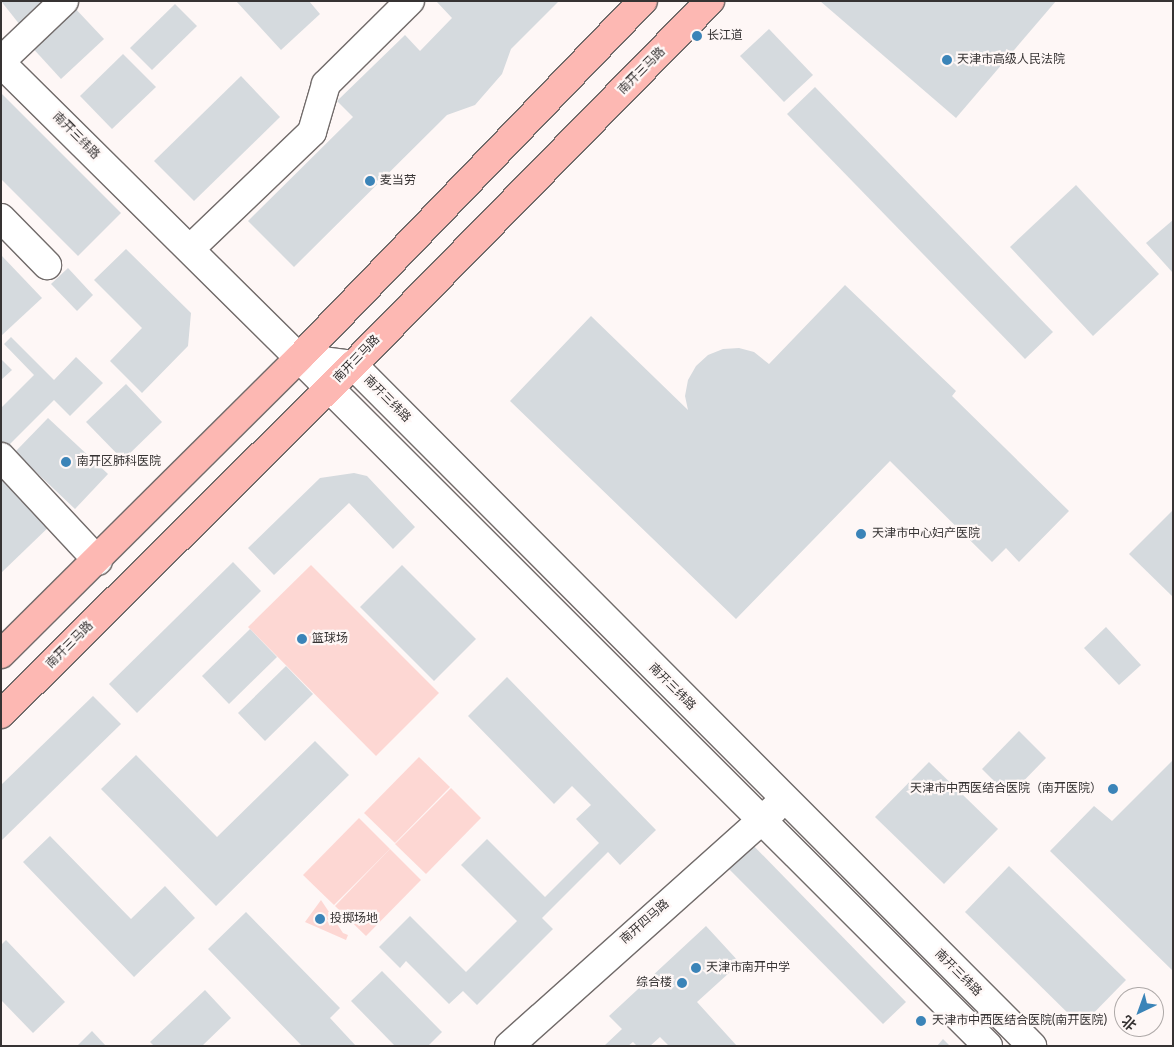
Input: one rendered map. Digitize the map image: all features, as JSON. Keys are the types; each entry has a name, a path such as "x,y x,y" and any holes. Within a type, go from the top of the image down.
{"main road":[{"path":"1,654 98,561 299,358 643,1"},
{"name":"南开三马路","path":"1,714 354,365 710,1"}],"street":[{"path":"1,62 64,1"},
{"path":"190,249 312,132 326,84 410,1"},
{"name":"南开三纬路","path":"1,62 330,387 761,821 988,1046"},
{"path":"1,218 47,265"},
{"name":"南开三纬路","path":"299,358 354,365 784,800 1032,1046"},
{"path":"1,457 98,561"},
{"name":"南开四马路","path":"509,1046 784,800"}],"shaded area":[{"path":"311,565 439,693 376,756 248,627"},
{"path":"419,757 450,787 395,843 364,813"},
{"path":"451,788 481,818 426,874 395,844"},
{"path":"359,818 390,849 334,905 303,875"},
{"path":"390,849 421,880 366,936 335,906"},
{"name":"投掷场地","path":"321,900 343,933 348,935 346,940 305,922"}],"building":[{"path":"1,1 45,1 20,25"},
{"path":"236,1 309,1 320,14 281,50"},
{"path":"436,1 559,1 511,49 502,74 475,105 447,115 294,267 248,221 353,117 337,101 405,35 420,51 452,18"},
{"name":"天津市高级人民法院","path":"820,1 1056,1 956,118"},
{"path":"175,4 197,26 152,70 130,48"},
{"path":"72,5 104,39 61,79 29,44"},
{"path":"769,29 813,75 784,102 740,56"},
{"path":"123,54 156,87 112,129 80,96"},
{"path":"241,76 280,117 194,201 154,161"},
{"path":"815,87 1053,332 1025,359 787,114"},
{"path":"1,93 121,213 78,256 1,179"},
{"path":"1076,185 1159,274 1093,336 1010,247"},
{"path":"1173,220 1173,273 1146,243"},
{"path":"126,249 191,313 188,346 142,393 110,361 142,328 94,280"},
{"path":"1,255 42,298 1,336"},
{"path":"68,268 93,295 77,311 51,284"},
{"path":"845,285 956,391 952,396 1069,511 1019,562 1006,548 992,562 890,461 736,619 510,401 591,316 688,410 685,396 688,380 696,366 708,355 723,349 739,348 754,352 769,364"},
{"path":"11,337 54,380 76,357 103,383 70,416 54,400 7,447 1,441 1,408 34,375 4,344"},
{"path":"1,359 12,370 1,380"},
{"path":"126,384 162,422 123,460 86,422"},
{"path":"48,418 108,474 75,509 15,452"},
{"path":"1,466 55,521 1,573"},
{"path":"354,473 367,476 415,527 393,549 349,503 274,575 248,548 320,478"},
{"path":"1173,510 1173,597 1129,554"},
{"path":"233,562 261,591 137,713 109,684"},
{"path":"402,565 476,639 434,681 360,607"},
{"path":"1106,627 1141,665 1119,685 1084,648"},
{"path":"250,629 277,657 229,704 202,676"},
{"path":"286,666 313,694 265,741 238,713"},
{"path":"507,677 656,830 620,865 608,852 542,918 553,929 477,1005 463,991 449,1004 406,961 400,968 379,947 410,916 466,972 517,921 461,865 487,839 545,897 599,843 576,819 591,805 572,786 554,804 468,716"},
{"path":"93,696 121,724 1,841 1,785"},
{"path":"1019,731 1046,758 1009,796 982,769"},
{"path":"315,741 349,775 216,906 101,789 136,755 217,837"},
{"path":"1173,760 1173,971 1050,851 1094,806 1112,821"},
{"path":"929,762 998,829 944,884 875,817"},
{"path":"50,836 131,919 165,886 195,918 134,977 23,862"},
{"path":"748,840 906,1002 883,1024 724,864"},
{"path":"1009,866 1126,980 1119,987 1114,987 1114,992 1081,1026 965,912"},
{"path":"246,912 340,1008 330,1018 356,1046 302,1046 208,949"},
{"name":"综合楼","path":"706,926 740,963 697,1002 737,1046 669,1046 660,1037 650,1046 637,1046 633,1042 628,1046 604,1046 622,1029 609,1016"},
{"path":"6,940 65,1002 33,1033 1,1000 1,945"},
{"path":"382,971 442,1032 428,1046 395,1046 351,1001"},
{"path":"205,990 231,1018 202,1046 154,1046 150,1042"},
{"path":"92,1031 106,1046 77,1046"},
{"path":"943,1039 950,1046 937,1046"}],"place":[{"name":"长江道","path":"697,36"},
{"name":"天津市高级人民法院","path":"947,60"},
{"name":"麦当劳","path":"370,181"},
{"name":"南开区肺科医院","path":"66,462"},
{"name":"天津市中心妇产医院","path":"861,534"},
{"name":"篮球场","path":"302,639"},
{"name":"天津市中西医结合医院（南开医院）","path":"1113,789"},
{"name":"投掷场地","path":"320,919"},
{"name":"天津市南开中学","path":"696,968"},
{"name":"综合楼","path":"682,983"},
{"name":"天津市中西医结合医院(南开医院)","path":"921,1021"}]}
